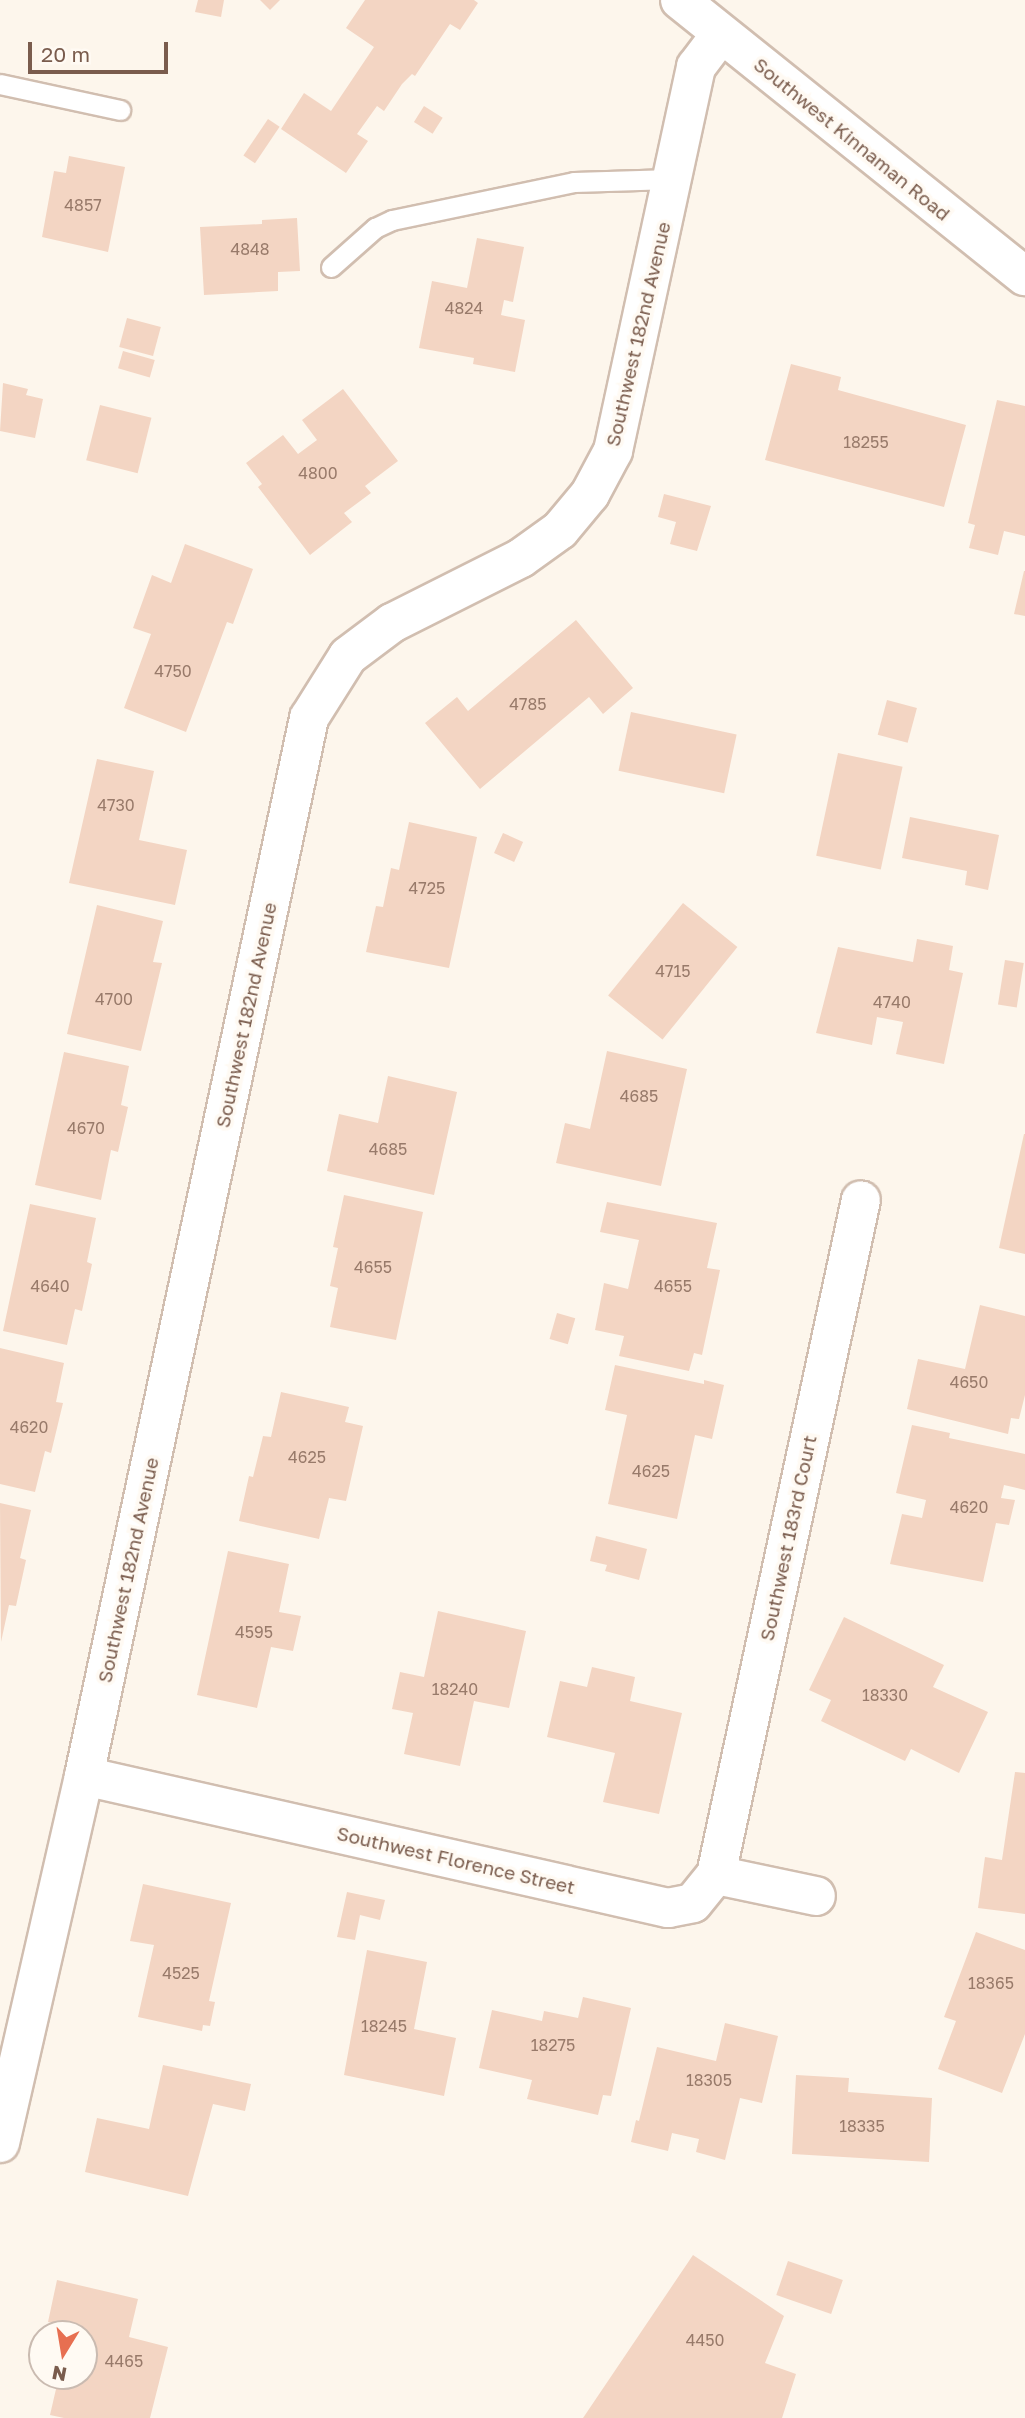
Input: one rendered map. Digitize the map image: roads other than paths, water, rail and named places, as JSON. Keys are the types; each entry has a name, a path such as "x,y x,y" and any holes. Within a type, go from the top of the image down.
{"street":[{"name":"Southwest Kinnaman Road","path":"680,0 720,34 1019,261"},
{"name":"Southwest 182nd Avenue","path":"0,2143 84,1776 309,718 348,656 392,623 521,558 560,530 590,494 613,451 696,67 720,34"},
{"name":"Southwest 183rd Court","path":"716,1875 861,1200"},
{"name":"Southwest Florence Street","path":"84,1776 668,1908 693,1903 716,1875"},
{"path":"716,1875 816,1896"}],"lane":[{"path":"0,84 120,110"},
{"path":"331,267 375,228 392,220 573,182 672,179"}]}
